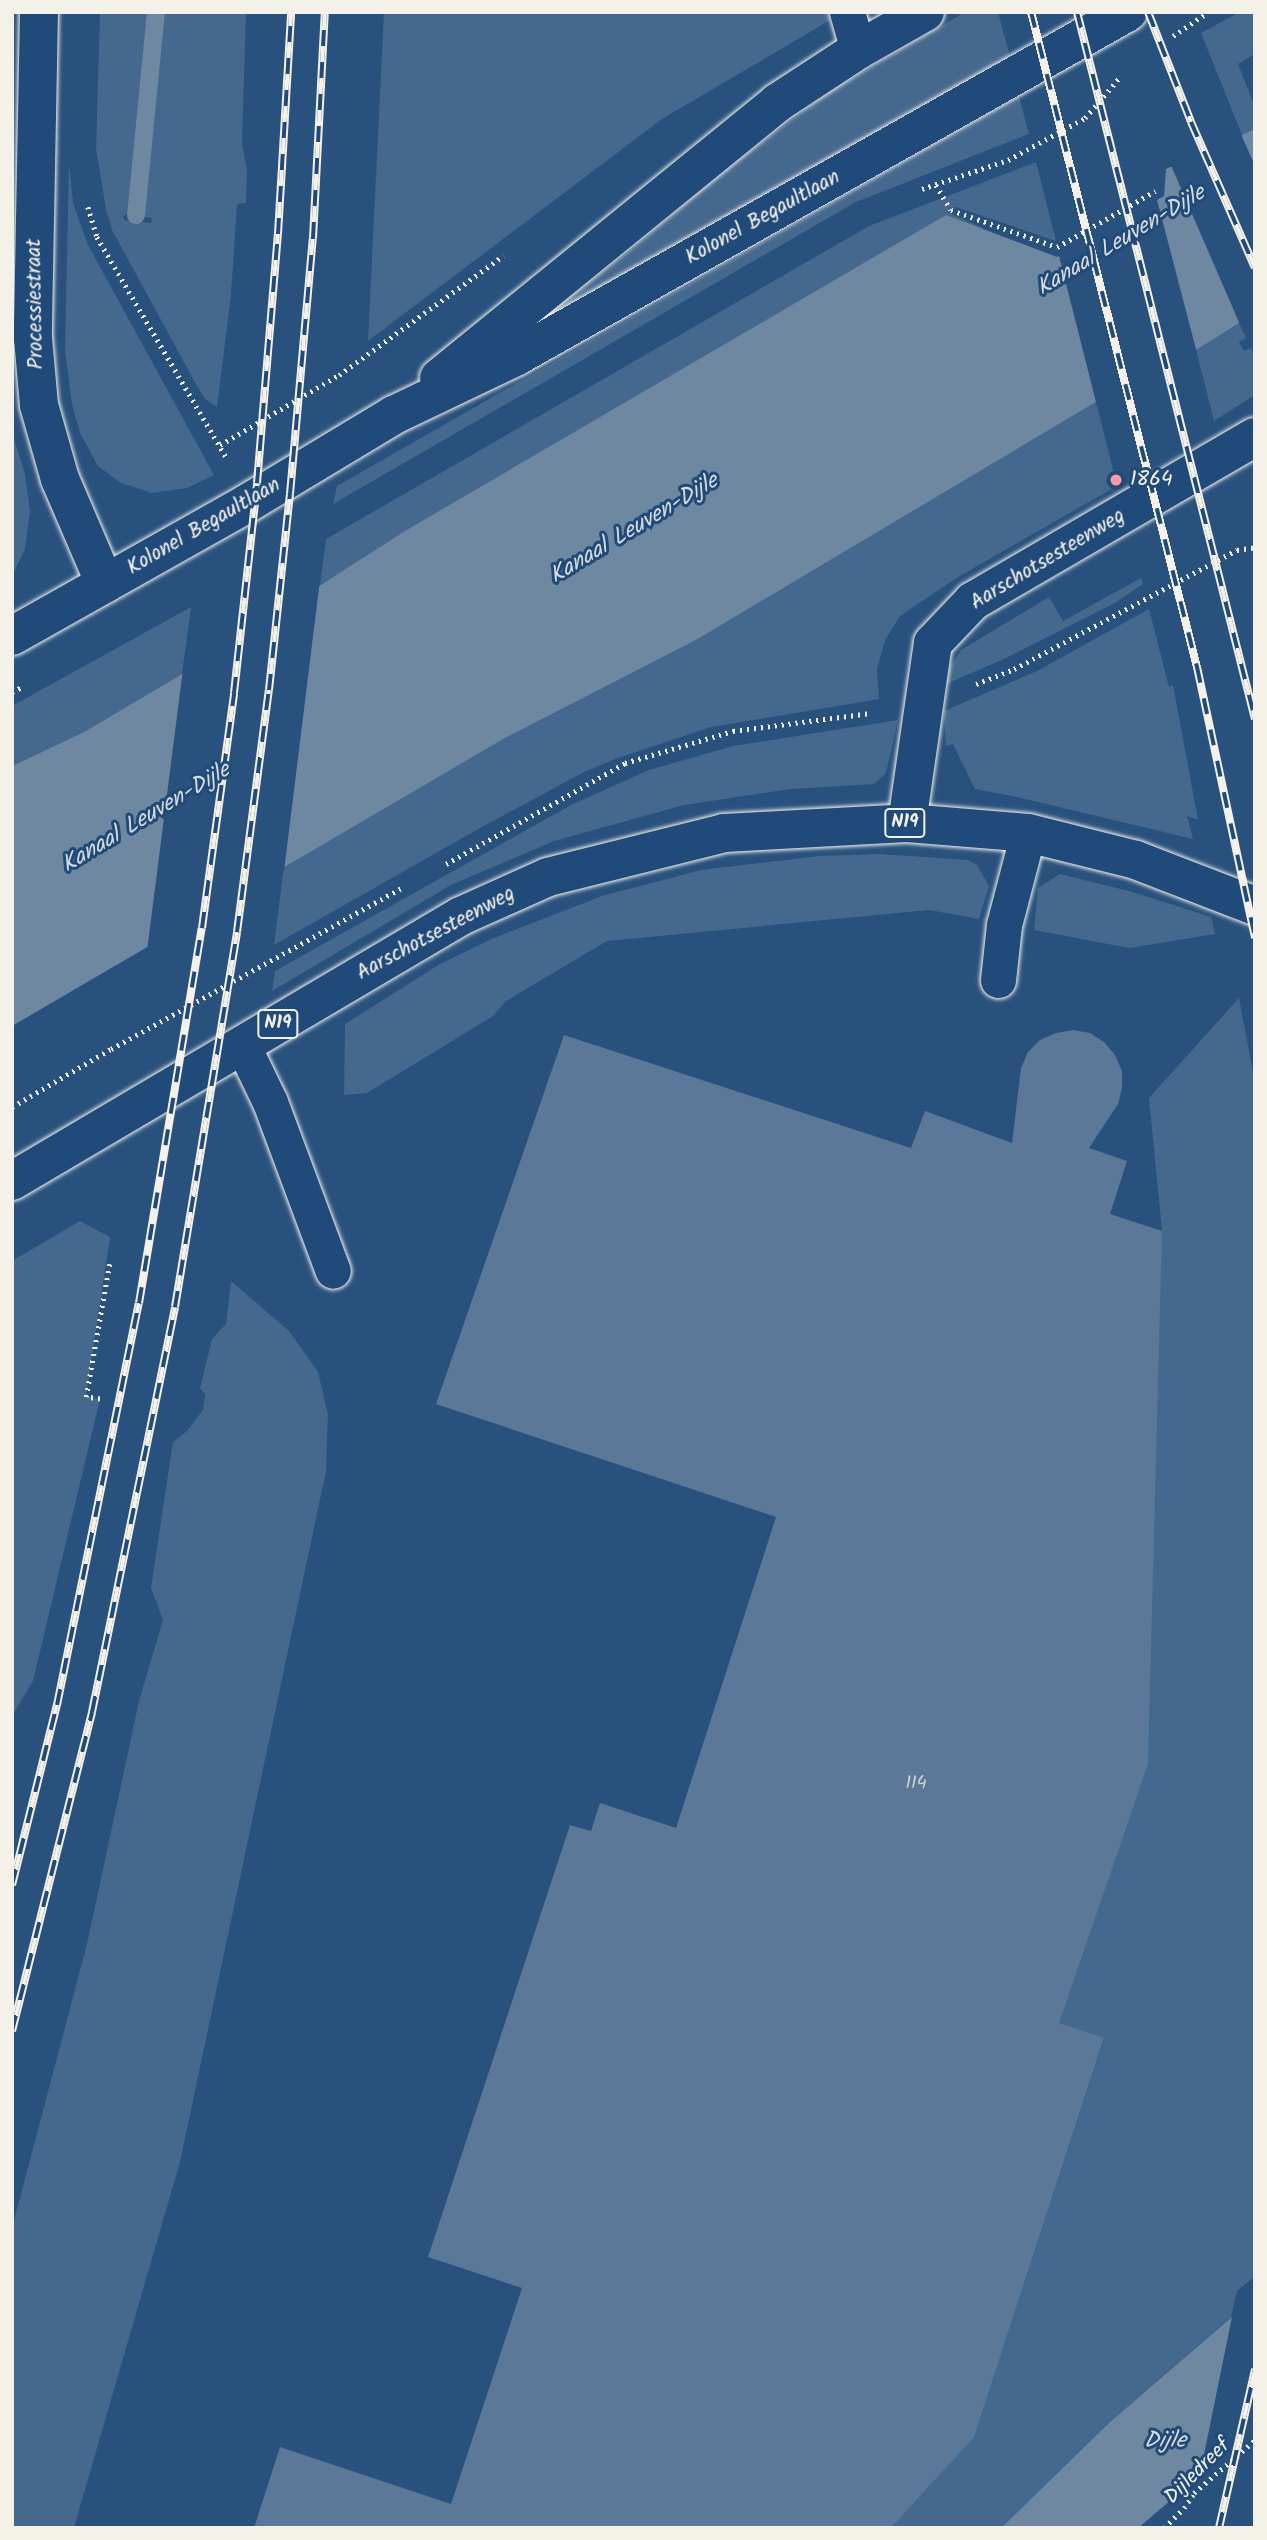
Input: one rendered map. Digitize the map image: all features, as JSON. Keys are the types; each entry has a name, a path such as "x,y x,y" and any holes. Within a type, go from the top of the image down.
{"street":[{"name":"Processiestraat","path":"39,12 33,338 39,405 60,480 105,584"},
{"name":"Kolonel Begaultlaan","path":"394,415 563,274 777,103 858,50 925,12"},
{"name":"Kolonel Begaultlaan","path":"12,636 248,503 394,415 517,356 1128,12"},
{"name":"Aarschotsesteenweg","path":"907,823 933,643 973,601 1255,437"},
{"name":"Aarschotsesteenweg","path":"12,1181 243,1046 386,957 461,916 548,877 724,833 907,823 1028,834 1136,860 1255,906"}],"lane":[{"path":"847,12 858,50"},
{"path":"998,980 1004,925 1028,834"},
{"path":"243,1046 270,1102 333,1271"}],"path":[{"path":"936,185 951,210 1057,247 1155,191"},
{"path":"86,200 97,237 220,445 248,503"},
{"path":"970,687 1014,669 1237,550 1255,547"},
{"path":"100,1399 86,1397 110,1261"},
{"name":"Dijledreef","path":"1164,2528 1184,2508 1194,2493 1255,2440"}],"shaded area":[{"path":"100,12 147,12 127,214 123,216 124,220 151,223 152,218 140,216 158,12 246,12 242,143 247,170 246,203 237,204 231,295 217,407 205,399 197,386 112,230 96,149"},
{"path":"384,12 844,12 662,119 368,341"},
{"path":"965,12 998,12 1010,57 505,346 626,254 728,168 829,92"},
{"path":"1240,12 1255,12 1255,54 1238,64 1255,107 1255,129 1242,135 1201,33"},
{"path":"1019,96 1029,134 856,202 333,504 337,486"},
{"path":"69,162 73,203 88,245 214,475 187,488 152,493 121,483 98,466 80,433 72,404 65,350"},
{"path":"1036,162 1056,241 956,207 947,212 983,228 320,585 326,539 869,226"},
{"path":"1239,323 1246,338 1239,342 1244,351 1251,348 1255,356 1255,395 1214,421 1196,350"},
{"path":"1096,402 1117,486 958,577 900,616 885,640 877,669 879,699 711,727 618,758 584,772 480,828 274,945 284,866 505,738 696,640"},
{"path":"12,432 25,474 30,511 25,549 12,576"},
{"path":"1141,578 1143,584 1115,603 1004,659 946,684 950,667 961,650 1049,597 1063,621"},
{"path":"191,607 182,674 84,732 12,766 12,706"},
{"path":"1149,609 1169,687 1173,685 1198,820 1187,816 1193,839 975,789 953,744 946,746 944,711 1037,671"},
{"path":"898,720 886,773 874,784 791,789 684,805 554,841 451,885 272,991 275,971 571,805 649,770 733,746"},
{"path":"879,854 968,860 977,865 989,886 979,919 929,910 607,941 506,1001 493,1016 367,1093 344,1095 345,1024 440,964 494,938 602,896 701,870 820,856"},
{"path":"1060,874 1133,892 1211,917 1215,934 1129,948 1034,930 1038,888"},
{"path":"1239,998 1255,1083 1253,2278 1237,2291 1231,2317 1110,2422 1001,2528 891,2528 974,2436 1104,2039 1059,2023 1162,1231 1149,1098"},
{"path":"80,1221 110,1237 86,1396 100,1399 33,1681 12,1716 12,1261"},
{"path":"231,1281 289,1331 318,1372 328,1415 326,1471 180,2162 74,2528 12,2528 12,2228 87,1944 139,1701 163,1620 151,1588 173,1442 187,1431 203,1410 205,1394 200,1388 212,1339 226,1324"}],"water":[{"name":"Kanaal Leuven-Dijle","path":"1255,129 1255,313 1196,350 1096,402 696,640 505,738 12,1026 12,766 84,732 182,674 405,531 946,215 1057,257 1164,196 1166,169"},
{"name":"Dijle","path":"1255,2297 1255,2429 1138,2528 1001,2528 1110,2422"}],"pier":[{"path":"1240,132 1255,166 1255,317 1241,327 1170,163"},
{"path":"1156,196 1197,353 1097,406 1058,252"},
{"path":"320,580 284,871 147,951 183,669"},
{"path":"1255,2294 1255,2434 1198,2484 1233,2312"}],"building":[{"path":"1073,1030 1090,1033 1104,1042 1115,1055 1122,1071 1118,1104 1089,1148 1127,1161 1110,1214 1162,1231 1148,1764 1059,2023 1104,2038 974,2437 891,2528 254,2528 280,2447 451,2504 522,2288 428,2257 570,1825 591,1831 600,1803 676,1828 776,1517 436,1404 564,1035 911,1148 925,1111 1012,1143 1021,1068 1028,1052 1040,1040"}],"waterway":[{"path":"136,215 156,12"}],"railway":[{"path":"12,1885 57,1705 139,1303 202,928 234,693 257,483 278,234 291,12"},
{"path":"12,2031 92,1712 175,1307 237,932 269,690 290,494 313,238 325,12"},
{"path":"1031,12 1197,667 1255,938"},
{"path":"1077,12 1255,719"},
{"path":"1148,12 1191,122 1255,268"},
{"path":"1219,2528 1255,2369"}],"place":[{"name":"1864","path":"1116,480"}]}
